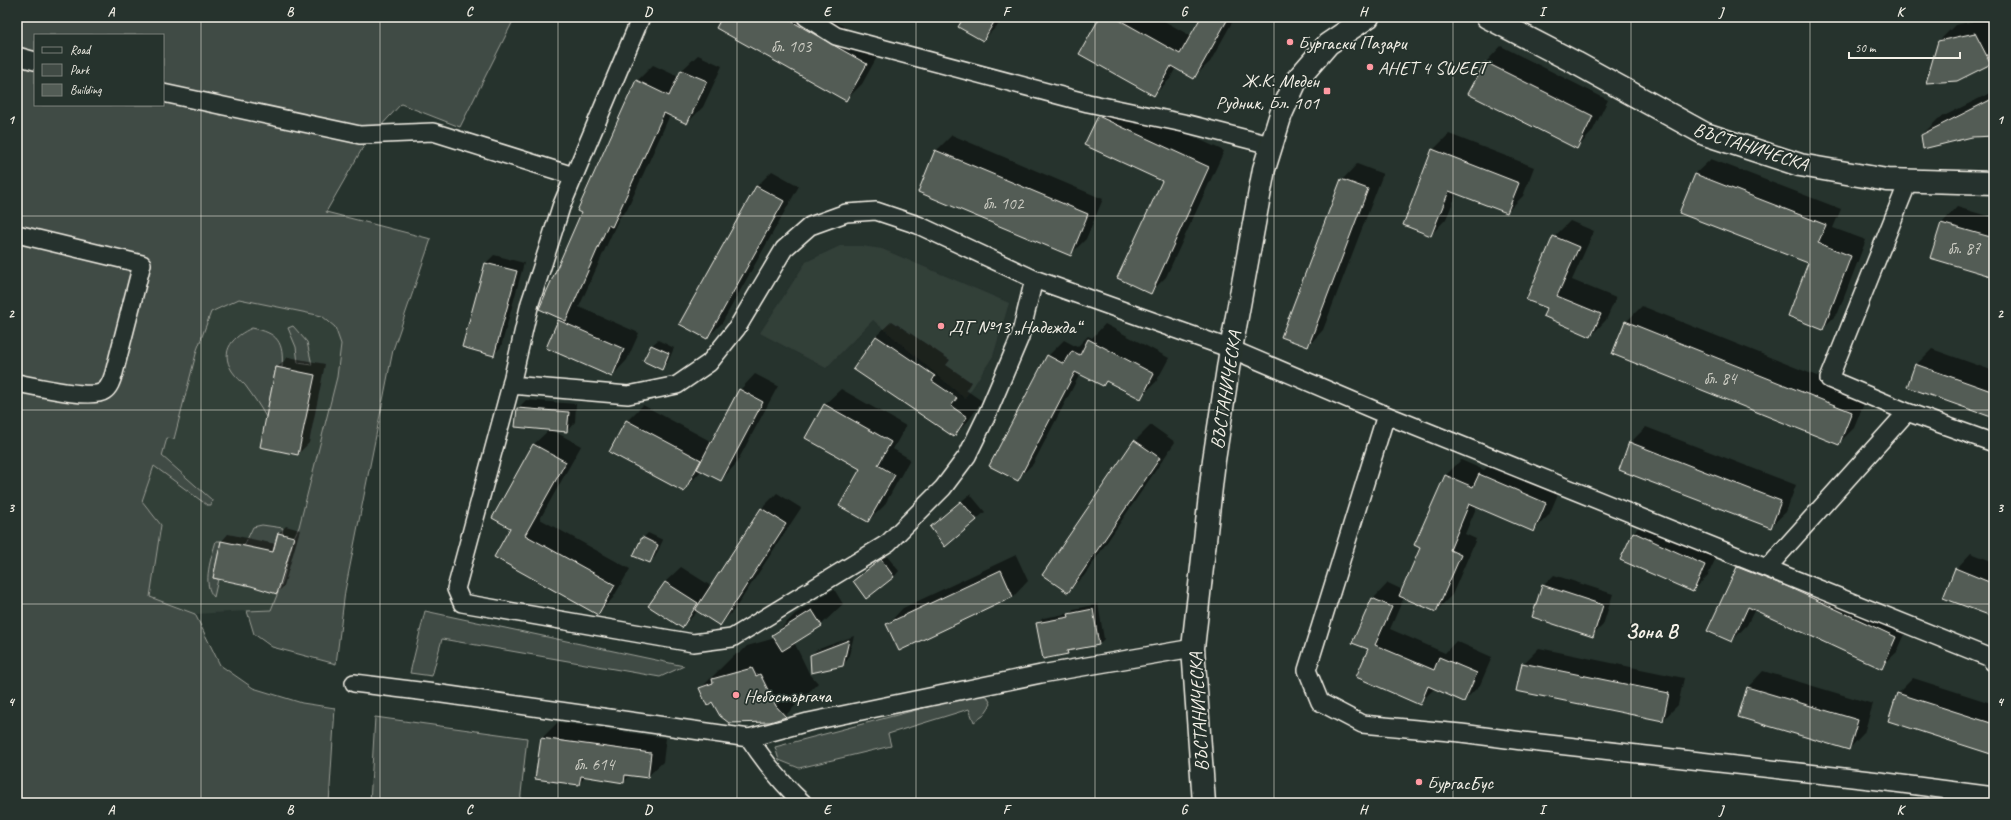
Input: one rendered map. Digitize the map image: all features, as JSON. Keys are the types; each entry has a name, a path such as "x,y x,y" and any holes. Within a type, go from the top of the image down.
{"main road":[{"name":"ВЪСТАНИЧЕСКА","path":"1204,803 1193,648 1214,460 1231,349 1270,145 1281,114 1296,81 1328,44 1368,17"},
{"name":"ВЪСТАНИЧЕСКА","path":"1487,17 1576,63 1706,134 1800,165 1887,180 1908,182 1994,183"}],"street":[{"path":"641,17 561,207 530,303 511,385 456,589 462,603 693,643 732,638 888,543 943,488 964,461 986,416 1020,337 1034,279"},
{"path":"806,17 836,36 843,38 1088,102 1188,124 1270,145"},
{"path":"17,56 34,61"},
{"path":"164,93 360,135 433,132 574,176"},
{"path":"1908,182 1829,380 1907,412 1994,443"},
{"path":"511,385 628,395 678,385 709,363 737,328 784,249 810,226 846,213 876,211 918,225 1034,279 1231,349 1386,415 1988,657 1994,663"},
{"path":"17,234 142,264 114,372 109,386 103,392 94,395 73,393 17,383"},
{"path":"1767,568 1907,412"},
{"path":"1386,415 1307,670 1320,702 1362,724 1461,733 1994,796"},
{"path":"354,684 435,693 749,738 808,722 1041,674 1193,648"},
{"path":"749,738 764,761 785,787 803,803"}],"shaded area":[{"name":"ДГ №13 „Надежда“","path":"840,246 862,246 882,249 1009,303 993,356 965,399 873,320 826,368 760,333 806,262"},
{"path":"242,284 343,309 373,359 284,609 195,614 150,597 161,525 142,501 210,297"}],"green space":[{"path":"17,17 515,17 460,127 401,104 366,142 326,212 431,239 393,350 345,591 336,664 272,647 254,634 247,611 271,610 283,580 294,537 299,527 337,377 341,344 335,327 322,316 239,299 211,312 197,350 174,439 167,438 162,456 212,500 211,505 207,505 154,466 142,501 161,525 150,597 195,614 220,665 253,688 302,703 335,708 329,803 17,803"},
{"path":"293,326 307,342 312,365 298,363 296,347 288,328"},
{"path":"252,328 261,330 273,336 278,340 282,351 282,368 276,367 266,417 245,385 232,371 227,357 230,345 234,340 245,331"},
{"path":"262,525 283,528 282,534 278,533 266,575 252,586 260,549 244,546 253,527"},
{"path":"216,541 221,541 213,578 218,579 214,597 208,585 208,578 210,562"},
{"path":"425,611 684,666 660,677 442,639 432,676 410,673"},
{"path":"973,695 987,696 991,704 983,716 974,722 969,709 888,734 891,746 799,768 779,760 775,747"},
{"path":"375,717 527,738 520,803 370,803"}],"building":[{"path":"722,17 784,17 867,64 846,101 716,28"},
{"path":"964,17 997,17 983,41 958,27"},
{"path":"1100,17 1114,17 1180,54 1201,17 1229,17 1194,79 1171,66 1154,96 1079,54"},
{"path":"1975,33 1991,64 1957,81 1926,83 1938,41"},
{"path":"1485,62 1593,116 1577,149 1468,94"},
{"path":"681,70 707,81 687,124 664,113 612,227 608,225 566,321 539,309 581,213 577,211 636,80 669,96"},
{"path":"1994,98 1994,136 1972,137 1923,149 1921,135"},
{"path":"1098,116 1209,167 1151,294 1117,278 1162,181 1084,145"},
{"path":"1432,149 1519,183 1507,213 1449,191 1431,236 1403,225"},
{"path":"935,150 1088,214 1071,256 918,192"},
{"path":"1695,174 1826,225 1818,243 1851,256 1823,330 1788,316 1808,263 1679,213"},
{"path":"1341,179 1368,189 1308,347 1281,337"},
{"path":"756,186 784,201 707,339 679,324"},
{"path":"1941,223 1994,238 1994,277 1930,258"},
{"path":"1553,236 1579,247 1557,296 1601,314 1591,337 1543,316 1547,308 1526,300"},
{"path":"485,263 517,271 494,356 462,347"},
{"path":"558,320 624,349 612,377 546,348"},
{"path":"1625,321 1852,412 1839,445 1612,354"},
{"path":"876,336 935,376 932,381 957,398 951,406 967,417 954,437 853,369"},
{"path":"1088,339 1154,374 1141,399 1106,381 1103,386 1075,372 1018,481 989,466 1047,355 1064,364 1072,351 1080,355"},
{"path":"651,345 669,353 662,370 643,361"},
{"path":"1915,364 1994,392 1994,418 1907,387"},
{"path":"276,367 315,375 298,455 260,447"},
{"path":"739,389 763,402 721,481 697,469"},
{"path":"824,404 891,442 878,465 895,475 868,522 839,506 860,469 805,438"},
{"path":"517,408 569,412 567,432 515,427"},
{"path":"626,420 701,460 684,492 609,452"},
{"path":"1134,440 1160,458 1068,593 1042,575"},
{"path":"1629,442 1781,501 1771,528 1619,470"},
{"path":"533,444 566,462 525,535 615,585 598,615 494,557 510,528 492,518"},
{"path":"1479,474 1546,503 1534,532 1469,504 1450,550 1461,555 1436,612 1399,596 1420,548 1414,545 1445,475 1473,487"},
{"path":"961,501 977,520 945,547 930,527"},
{"path":"761,508 786,524 720,626 695,610"},
{"path":"1633,532 1705,565 1693,592 1620,560"},
{"path":"278,533 294,537 277,594 251,586 213,578 221,541 273,552"},
{"path":"642,537 658,545 650,563 633,556"},
{"path":"881,559 894,577 866,599 853,581"},
{"path":"1737,567 1786,586 1896,637 1882,669 1748,607 1732,642 1707,631"},
{"path":"1955,568 1994,584 1994,617 1943,598"},
{"path":"1001,570 1013,597 899,651 886,624"},
{"path":"665,582 698,603 682,628 648,606"},
{"path":"1542,585 1603,605 1593,637 1532,617"},
{"path":"1372,598 1392,607 1375,645 1434,670 1439,657 1477,673 1464,702 1428,686 1420,705 1356,677 1368,649 1352,643"},
{"path":"1093,609 1099,645 1067,651 1068,654 1043,659 1036,623 1069,617 1068,614"},
{"path":"812,610 822,626 782,651 772,635"},
{"path":"849,640 843,666 811,673 810,655"},
{"path":"1522,663 1669,693 1663,721 1516,691"},
{"name":"Небостъргача","path":"752,668 756,676 760,674 776,706 786,717 770,722 729,723 720,716 712,702 707,706 699,688 713,683 712,679"},
{"path":"1747,687 1858,720 1849,750 1738,717"},
{"path":"1897,693 1994,724 1994,755 1888,721"},
{"path":"541,738 651,753 648,778 625,775 624,783 581,776 579,785 535,779"}],"place":[{"name":"Бургаски Пазари","path":"1290,42"},
{"name":"АНЕТ 4 SWEET","path":"1370,67"},
{"name":"Ж.К. Меден Рудник, Бл. 101","path":"1327,91"},
{"name":"ДГ №13 „Надежда“","path":"941,326"},
{"name":"Небостъргача","path":"736,695"},
{"name":"БургасБус","path":"1419,782"}],"district":[{"name":"Зона В","path":"1652,631"}]}
